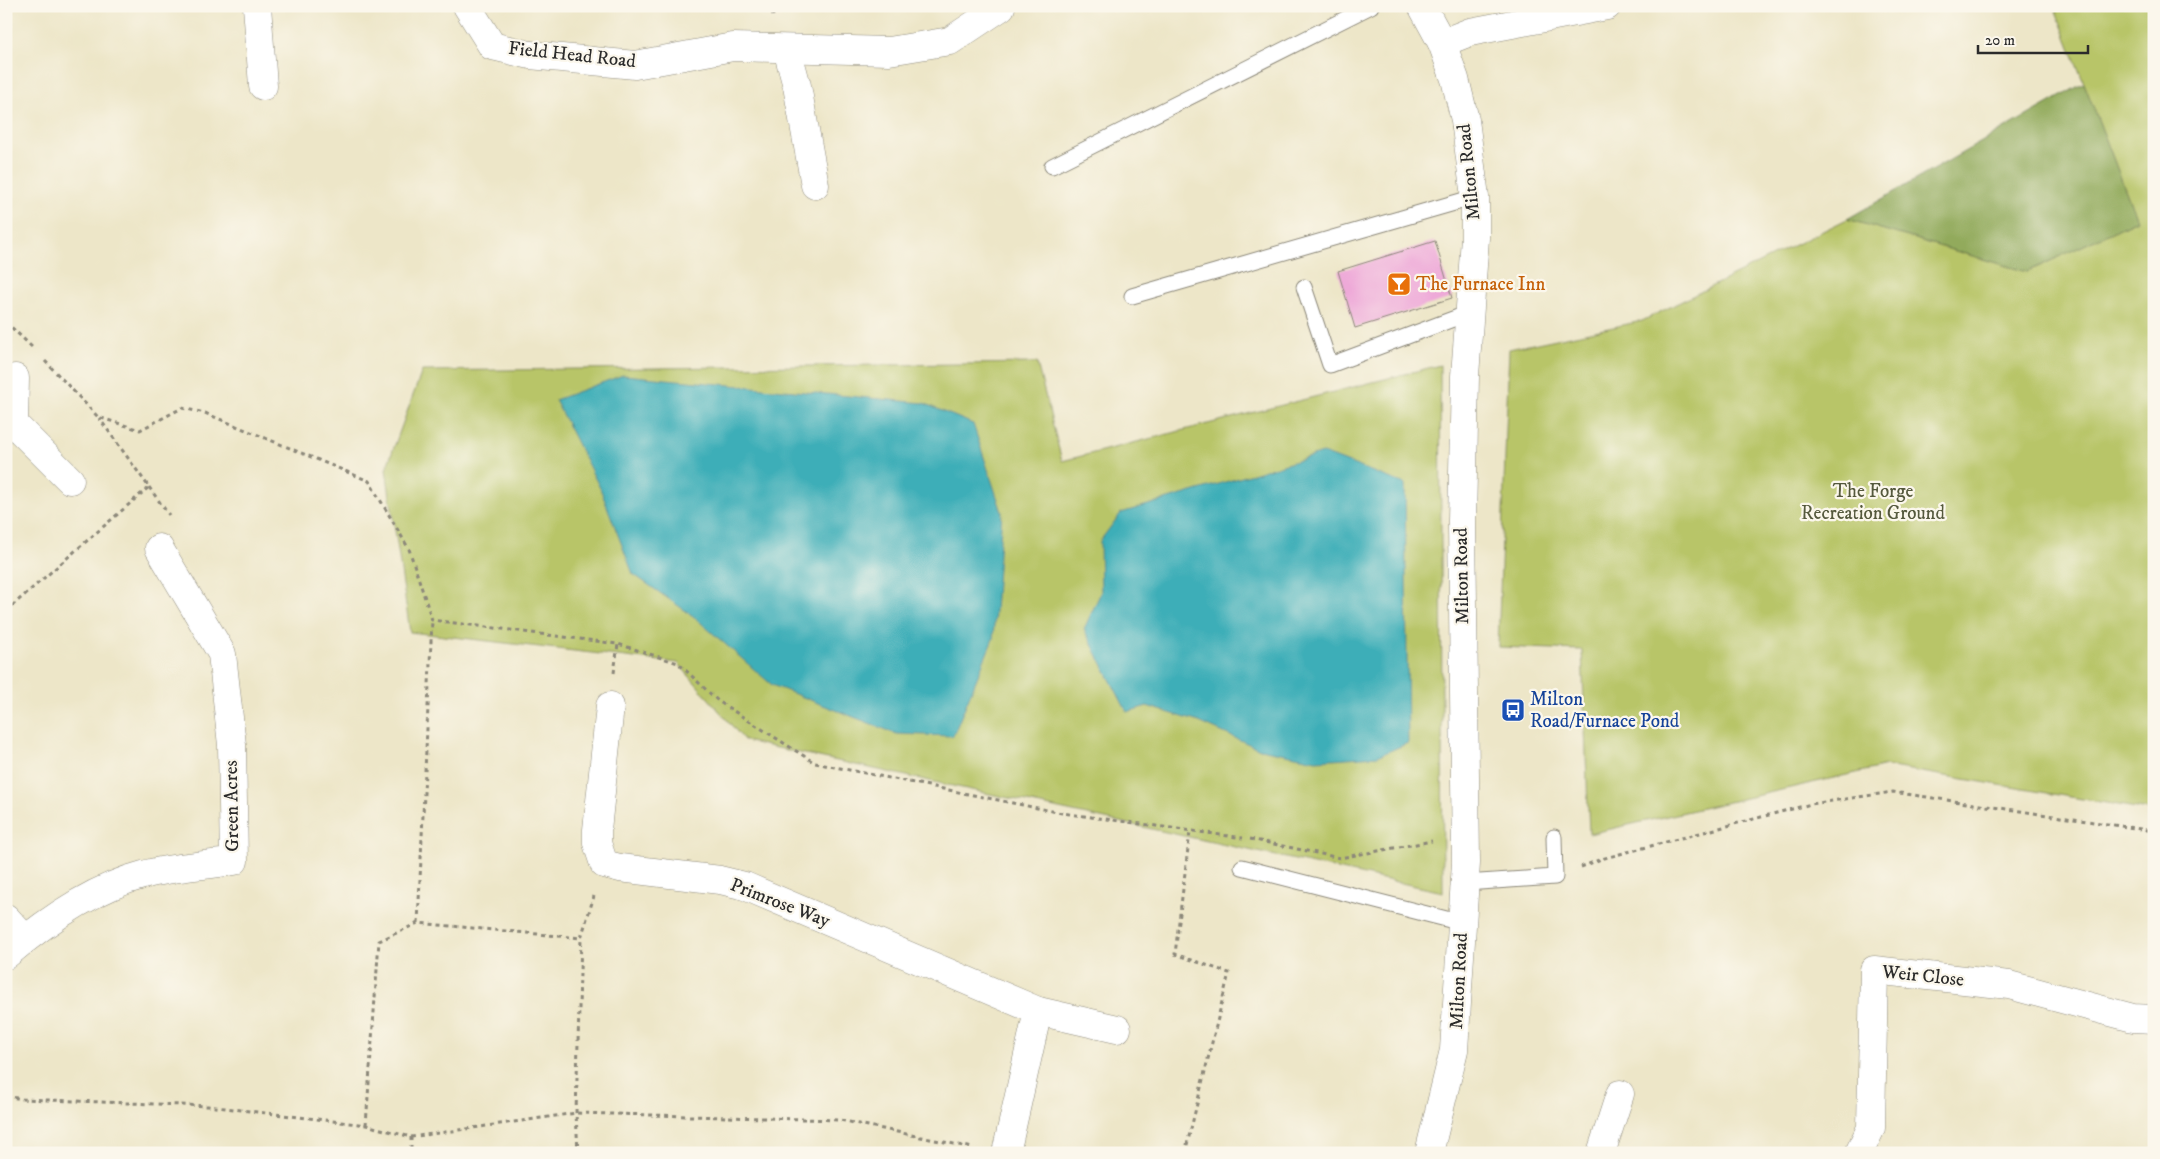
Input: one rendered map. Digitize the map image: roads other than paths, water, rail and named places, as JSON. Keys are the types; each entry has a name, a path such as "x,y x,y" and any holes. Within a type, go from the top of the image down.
{"street":[{"path":"257,6 263,86"},
{"name":"Field Head Road","path":"466,6 492,46 530,55 635,65 732,47 889,51 950,41 1001,7"},
{"name":"Milton Road","path":"1422,6 1442,43 1455,79 1465,120 1475,197 1465,376 1462,522 1465,883 1454,1050 1430,1153"},
{"path":"1442,43 1470,32 1606,6"},
{"path":"787,49 798,86 815,185"},
{"path":"15,378 10,427 70,480"},
{"name":"Green Acres","path":"16,947 87,897 143,875 234,861 232,746 222,654 159,548"},
{"name":"Primrose Way","path":"610,706 598,830 598,843 604,864 620,868 720,880 745,886 1038,1011 1117,1029"},
{"path":"6,918 16,947"},
{"name":"Weir Close","path":"1859,1153 1871,1128 1874,970 2009,985 2133,1018 2154,1019"},
{"path":"1006,1153 1038,1011"},
{"path":"1601,1153 1620,1094"}],"lane":[{"path":"1052,166 1371,6"},
{"path":"1132,296 1475,197"},
{"path":"1304,287 1330,365 1470,313"},
{"path":"1465,883 1555,877 1554,837"},
{"path":"1242,867 1462,923"}],"water":[{"path":"623,375 923,403 973,424 1002,512 993,639 953,736 897,734 772,685 693,616 633,574 600,488 555,400"},
{"path":"1323,453 1405,484 1408,743 1378,756 1316,760 1260,749 1199,722 1147,706 1127,712 1084,629 1101,592 1100,541 1121,513"}],"place":[{"name":"The Furnace Inn","path":"1399,284"},
{"name":"Milton Road/Furnace Pond","path":"1513,710"}],"park label":[{"name":"The Forge Recreation Ground","path":"1873,502"}]}
